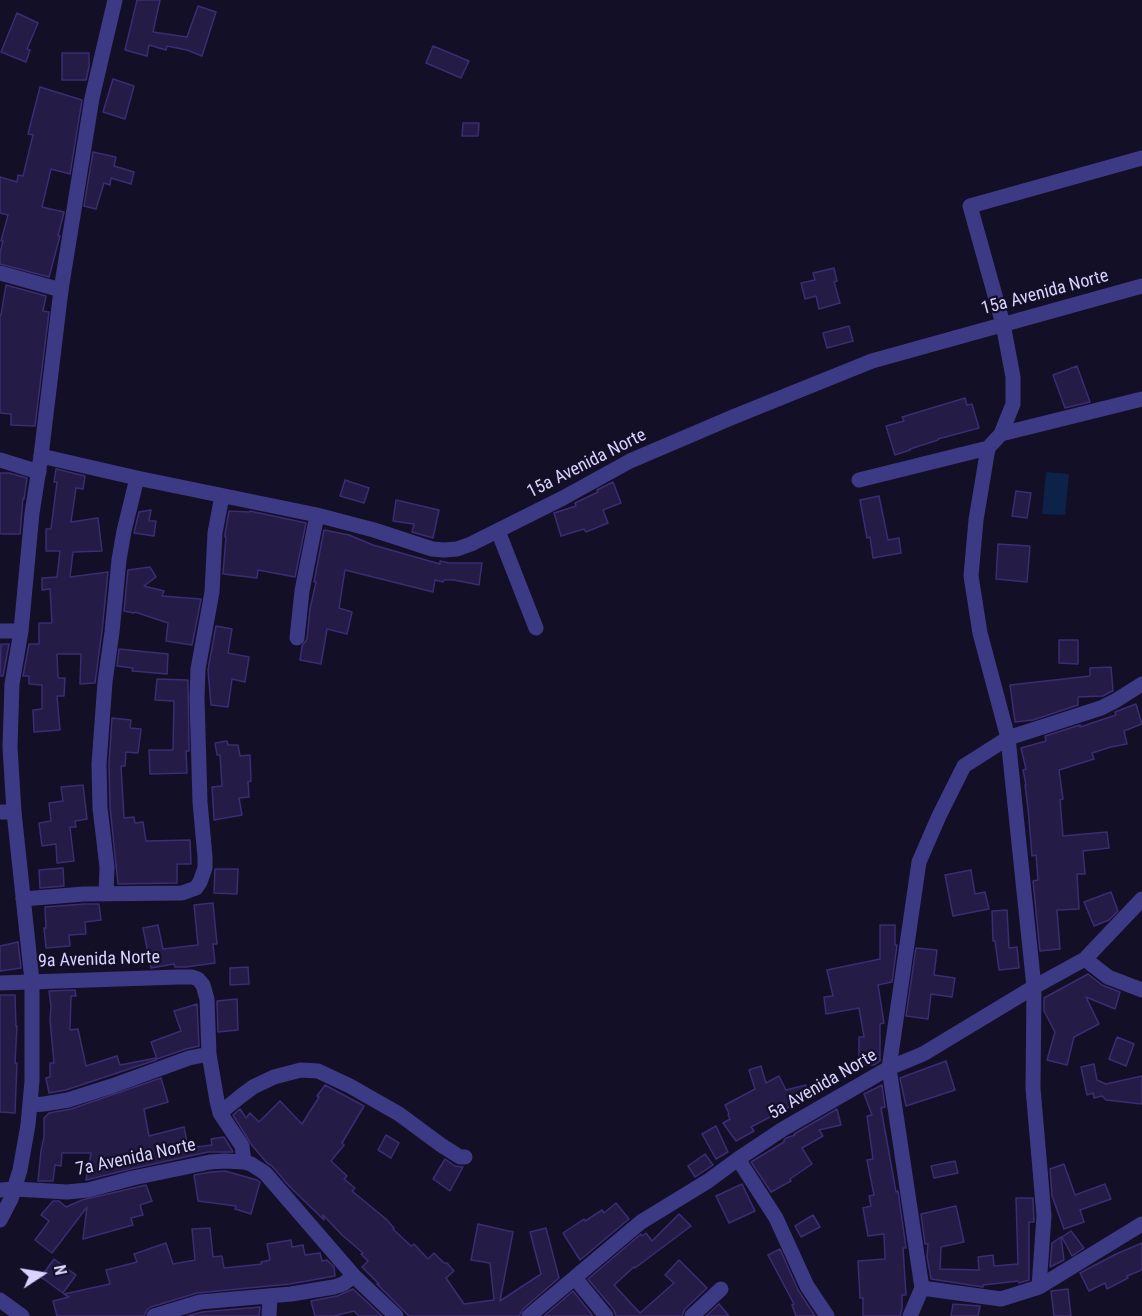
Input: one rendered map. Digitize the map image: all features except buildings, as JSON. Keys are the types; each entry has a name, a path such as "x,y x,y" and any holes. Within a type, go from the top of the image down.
{"street":[{"path":"0,1220 8,1189 25,1146 32,1081 32,981 23,899 7,812 12,684 21,631 32,513 61,290 92,98 115,0"},
{"path":"1039,1287 1044,1216 1033,1088 1034,987 1008,738 980,633 971,576 975,520 988,448 1001,434 1012,404 1013,377 1003,324 970,206 1142,158"},
{"path":"0,273 61,290"},
{"name":"15a Avenida Norte","path":"41,456 317,515 432,549 457,549 563,498 630,461 872,361 1142,286"},
{"path":"1001,434 1142,399"},
{"path":"859,480 988,448"},
{"path":"0,460 39,472"},
{"path":"106,893 99,764 105,682 119,560 137,478"},
{"path":"23,899 106,893 182,893 196,888 203,876 205,857 200,802 198,669 212,592 215,533 222,496"},
{"path":"297,638 302,591 317,515"},
{"path":"498,531 536,628"},
{"path":"0,631 21,631"},
{"path":"910,1316 922,1288 889,1068 920,862 939,816 964,766 1008,738 1101,708 1142,684"},
{"name":"5a Avenida Norte","path":"529,1316 641,1222 708,1181 783,1129 889,1068 923,1054 1085,959 1142,899"},
{"path":"1085,959 1108,977 1142,990"},
{"name":"9a Avenida Norte","path":"0,983 178,977 198,979 207,999 209,1054"},
{"path":"30,1105 68,1100 189,1058 209,1054 220,1113 242,1146 244,1162 258,1167 265,1173 354,1276 396,1316"},
{"path":"220,1113 253,1087 274,1077 301,1070 318,1071 399,1114 441,1145 460,1157 465,1157"},
{"path":"738,1159 776,1218 807,1286 827,1316"},
{"name":"7a Avenida Norte","path":"8,1189 67,1192 88,1190 210,1162 244,1162"},
{"path":"922,1288 1001,1299 1039,1287 1142,1224"},
{"path":"154,1316 200,1302 270,1296 334,1287 354,1276"},
{"path":"575,1278 606,1316"},
{"path":"692,1316 721,1289"},
{"path":"269,1316 270,1296"},
{"path":"0,1300 22,1316"}],"water":[{"path":"1046,472 1069,474 1065,515 1042,514"}]}
